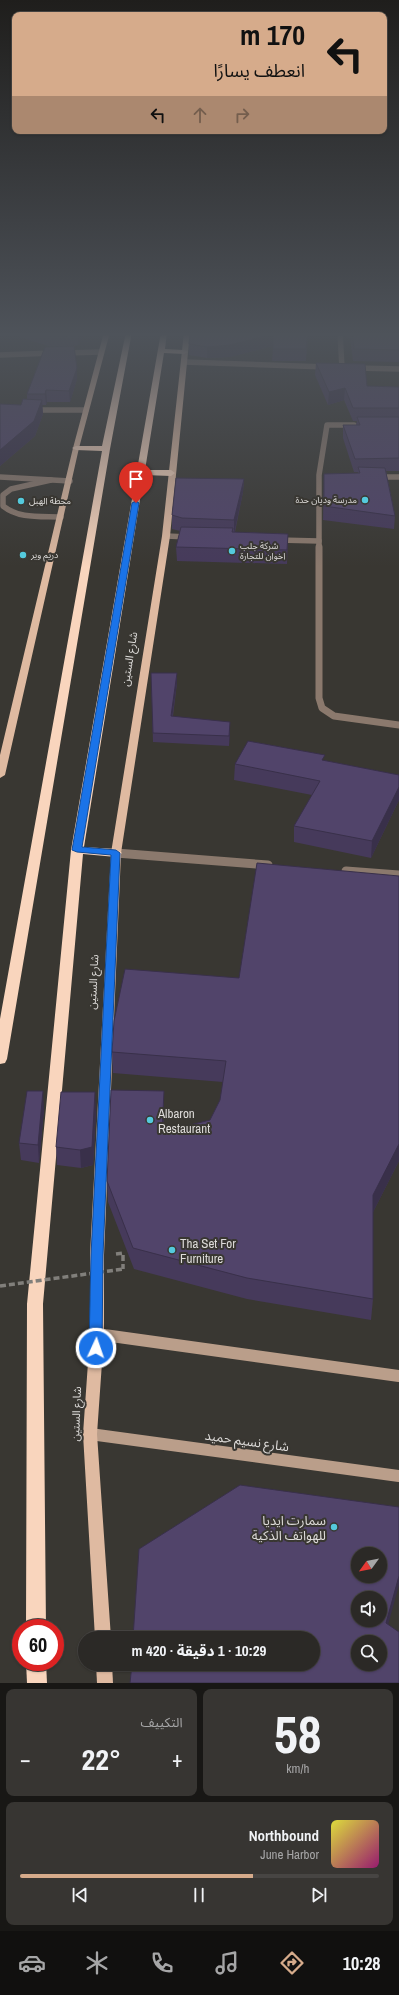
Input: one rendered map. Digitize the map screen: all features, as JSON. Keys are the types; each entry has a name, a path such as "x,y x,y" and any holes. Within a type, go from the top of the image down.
{"highway":[{"path":"0,1059 114,411"},
{"name":"شارع الستين","path":"36,1619 35,1304 77,850 152,411"},
{"path":"76,448 106,449"},
{"path":"141,472 171,473"},
{"path":"77,850 116,853"},
{"path":"36,1671 36,1683"}],"main road":[{"path":"0,775 86,411"},
{"name":"شارع الستين","path":"103,1631 90,1434 97,1334 97,1247 116,853 166,536 178,411"},
{"path":"97,1334 399,1376"},
{"name":"شارع نسيم حميد","path":"90,1434 399,1476"},
{"path":"104,1671 105,1683"}],"street":[{"path":"359,425 327,425 319,475 319,698 322,708 334,716 399,725"},
{"path":"319,475 327,476"},
{"path":"0,477 70,481"},
{"path":"367,477 399,477"},
{"path":"54,480 10,489 3,495 2,506 7,510 20,514 62,517"},
{"path":"166,536 196,537"},
{"path":"273,540 318,541"},
{"path":"116,853 273,866"},
{"path":"336,870 399,875"}],"path":[{"path":"0,1286 123,1269 123,1253"}],"building":[{"path":"0,411 38,411 34,421 0,450"},
{"path":"357,417 399,417 399,458 355,459 343,425 360,425"},
{"path":"358,467 385,468 395,516 324,506 324,474 360,473"},
{"path":"176,478 244,479 234,520 182,518 172,515"},
{"path":"181,527 233,528 232,532 288,534 287,550 176,547"},
{"path":"151,673 177,673 171,716 230,722 229,736 153,733"},
{"path":"248,741 325,755 322,760 399,775 399,787 372,841 294,826 320,781 235,764"},
{"path":"257,863 399,876 399,1144 373,1195 373,1299 247,1278 133,1248 107,1181 111,1090 164,1091 162,1132 210,1120 220,1100 226,1061 112,1052 114,1021 125,969 239,978"},
{"path":"27,1091 43,1091 38,1145 19,1143"},
{"path":"61,1092 95,1092 92,1147 80,1150 56,1147"},
{"path":"240,1485 399,1507 399,1576 387,1619 387,1591 351,1591 351,1627 387,1627 387,1624 399,1632 399,1683 130,1683 131,1671 320,1671 320,1631 133,1631 139,1549"}],"place":[{"name":"مدرسة وديان حدة","path":"365,500"},
{"name":"محطة الهبل","path":"21,501"},
{"name":"شركة جلب اخوان للتجارة","path":"232,551"},
{"name":"دريم وير","path":"23,555"},
{"name":"Albaron Restaurant","path":"150,1120"},
{"name":"Tha Set For Furniture","path":"172,1250"},
{"name":"سمارت ايديا للهواتف الذكية","path":"334,1527"}],"route":[{"path":"96,1348 97,1255 116,853 77,850 136,503"}]}
